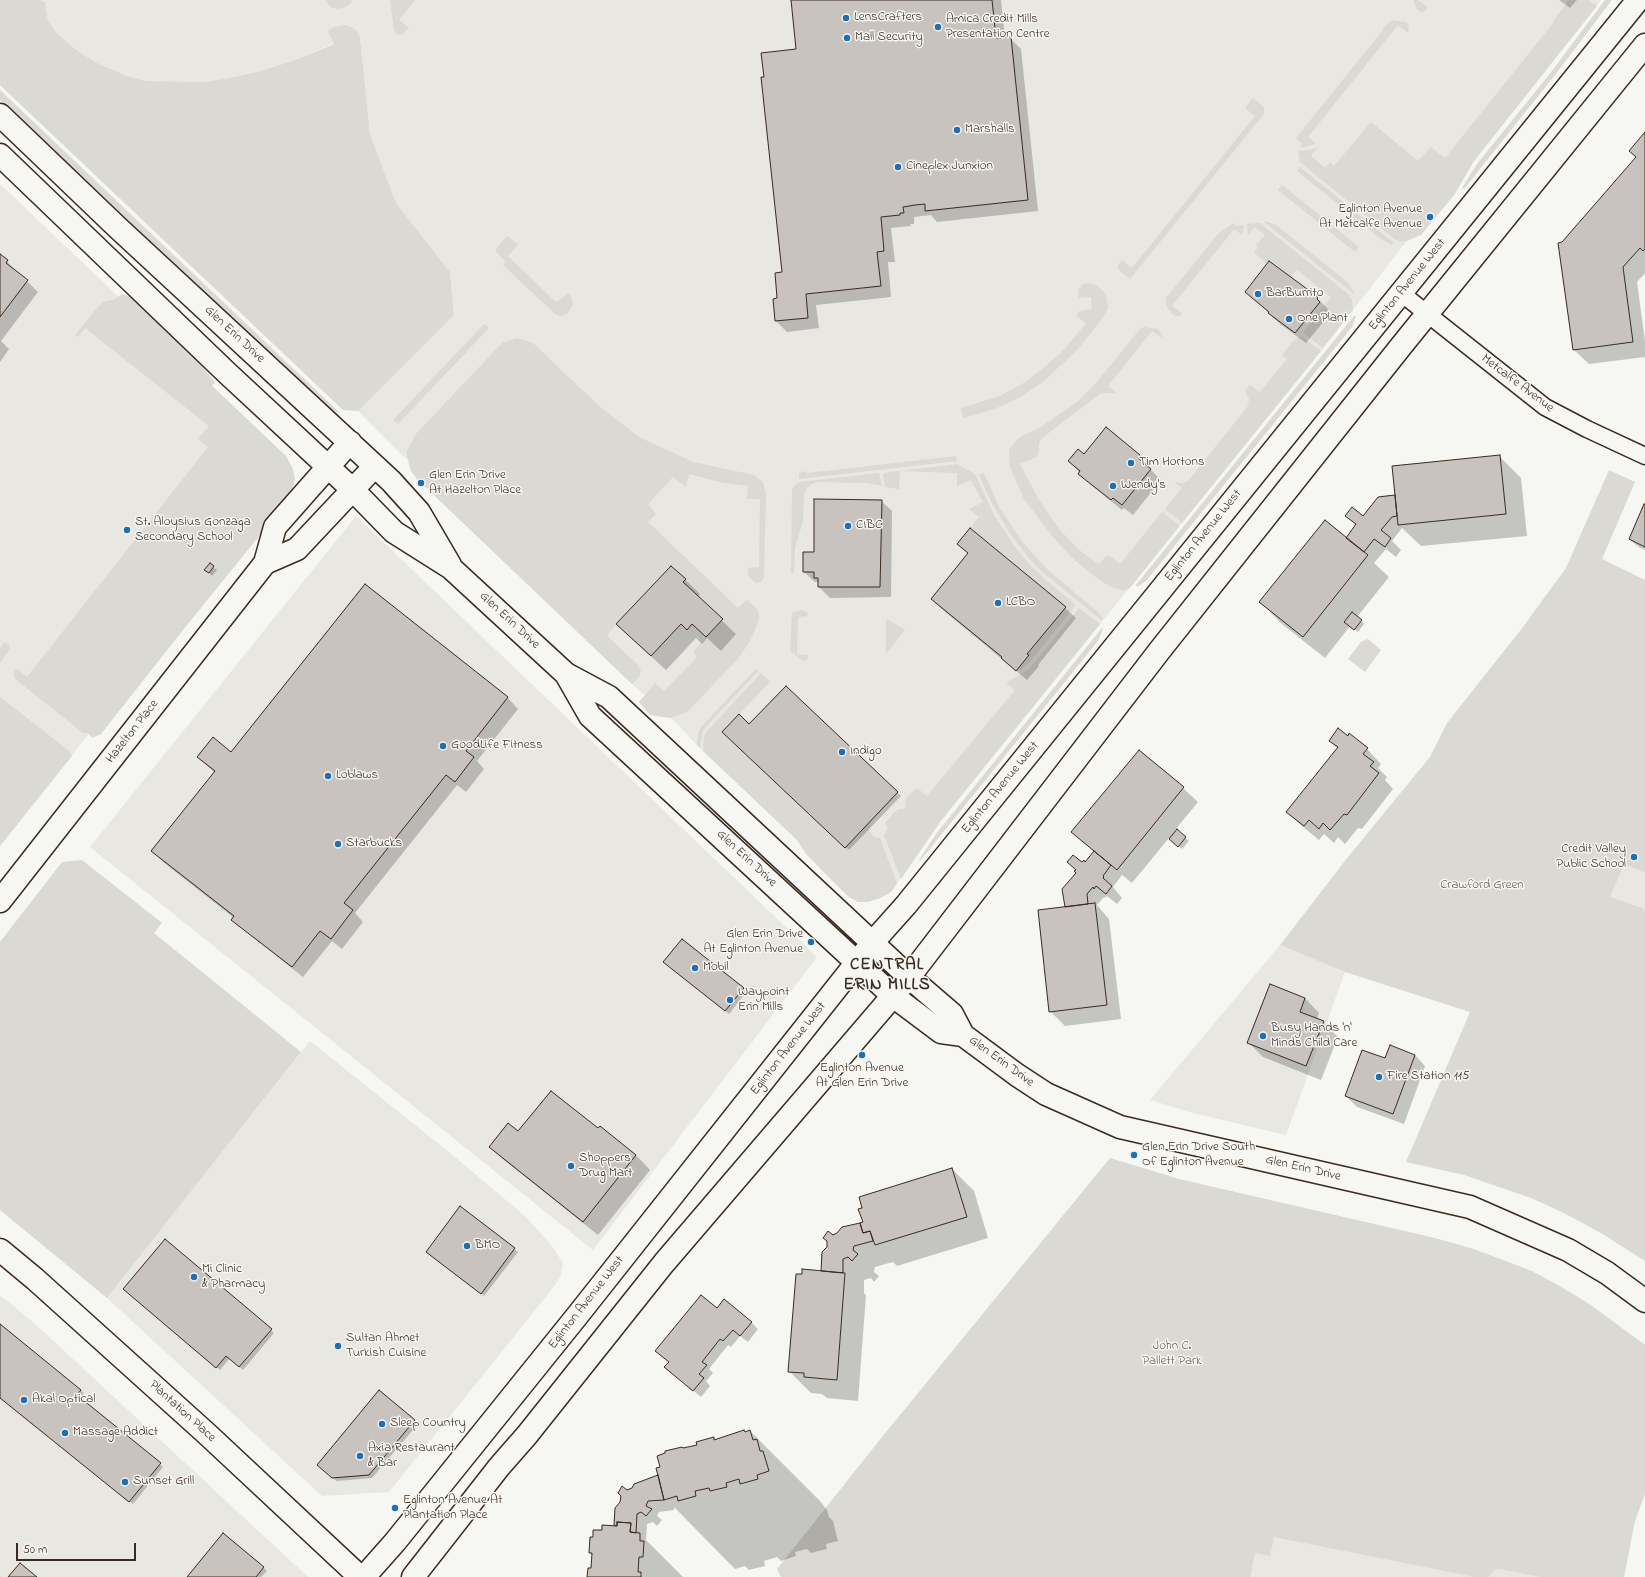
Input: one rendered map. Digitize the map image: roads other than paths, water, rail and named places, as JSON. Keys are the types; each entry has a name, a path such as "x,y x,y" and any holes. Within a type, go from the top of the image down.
{"street":[{"name":"Eglinton Avenue West","path":"364,1577 395,1542 577,1316 873,942 906,905 1638,0"},
{"path":"412,1577 664,1263 910,977 1165,644 1427,314 1645,45"},
{"name":"Glen Erin Drive","path":"0,115 117,227 391,481 419,512 451,568"},
{"name":"Glen Erin Drive","path":"0,155 221,367 328,466 394,532 451,568 566,674 609,697 910,977 952,1014 963,1034 1046,1094 1120,1127 1470,1207 1568,1250 1607,1272 1645,1301"},
{"name":"Metcalfe Avenue","path":"1401,293 1545,407 1583,428 1645,456"},
{"name":"Hazelton Place","path":"0,900 265,563 274,527 350,442"},
{"name":"Hazelton Place","path":"265,563 297,549 375,466"},
{"name":"Glen Erin Drive","path":"566,674 590,716 893,996 941,1032 963,1034"},
{"name":"Plantation Place","path":"0,1250 35,1279 201,1428 360,1577"}],"place":[{"name":"LensCrafters","path":"846,18"},
{"name":"Amica Credit Mills Presentation Centre","path":"938,27"},
{"name":"Mall Security","path":"847,38"},
{"name":"Marshalls","path":"957,130"},
{"name":"Cineplex Junxion","path":"898,167"},
{"name":"Eglinton Avenue At Metcalfe Avenue","path":"1430,217"},
{"name":"BarBurrito","path":"1258,294"},
{"name":"One Plant","path":"1289,319"},
{"name":"Tim Hortons","path":"1131,463"},
{"name":"Glen Erin Drive At Hazelton Place","path":"421,483"},
{"name":"Wendy's","path":"1113,486"},
{"name":"CIBC","path":"848,526"},
{"name":"St. Aloysius Gonzaga Secondary School","path":"127,530"},
{"name":"LCBO","path":"998,603"},
{"name":"GoodLife Fitness","path":"443,746"},
{"name":"Indigo","path":"842,752"},
{"name":"Loblaws","path":"328,776"},
{"name":"Starbucks","path":"338,844"},
{"name":"Credit Valley Public School","path":"1634,857"},
{"name":"Glen Erin Drive At Eglinton Avenue","path":"811,942"},
{"name":"Mobil","path":"695,968"},
{"name":"Waypoint Erin Mills","path":"730,1000"},
{"name":"Busy Hands 'n' Minds Child Care","path":"1263,1036"},
{"name":"Eglinton Avenue At Glen Erin Drive","path":"862,1055"},
{"name":"Fire Station 115","path":"1379,1077"},
{"name":"Glen Erin Drive South Of Eglinton Avenue","path":"1134,1155"},
{"name":"Shoppers Drug Mart","path":"571,1166"},
{"name":"BMO","path":"467,1246"},
{"name":"Mi Clinic & Pharmacy","path":"194,1277"},
{"name":"Sultan Ahmet Turkish Cuisine","path":"338,1346"},
{"name":"Akal Optical","path":"24,1400"},
{"name":"Sleep Country","path":"382,1424"},
{"name":"Massage Addict","path":"65,1433"},
{"name":"Axia Restaurant & Bar","path":"360,1456"},
{"name":"Sunset Grill","path":"125,1482"},
{"name":"Eglinton Avenue At Plantation Place","path":"395,1508"}],"district":[{"name":"CENTRAL ERIN MILLS","path":"887,976"}],"park label":[{"name":"Crawford Green","path":"1482,886"},
{"name":"John C. Pallett Park","path":"1172,1354"}]}
